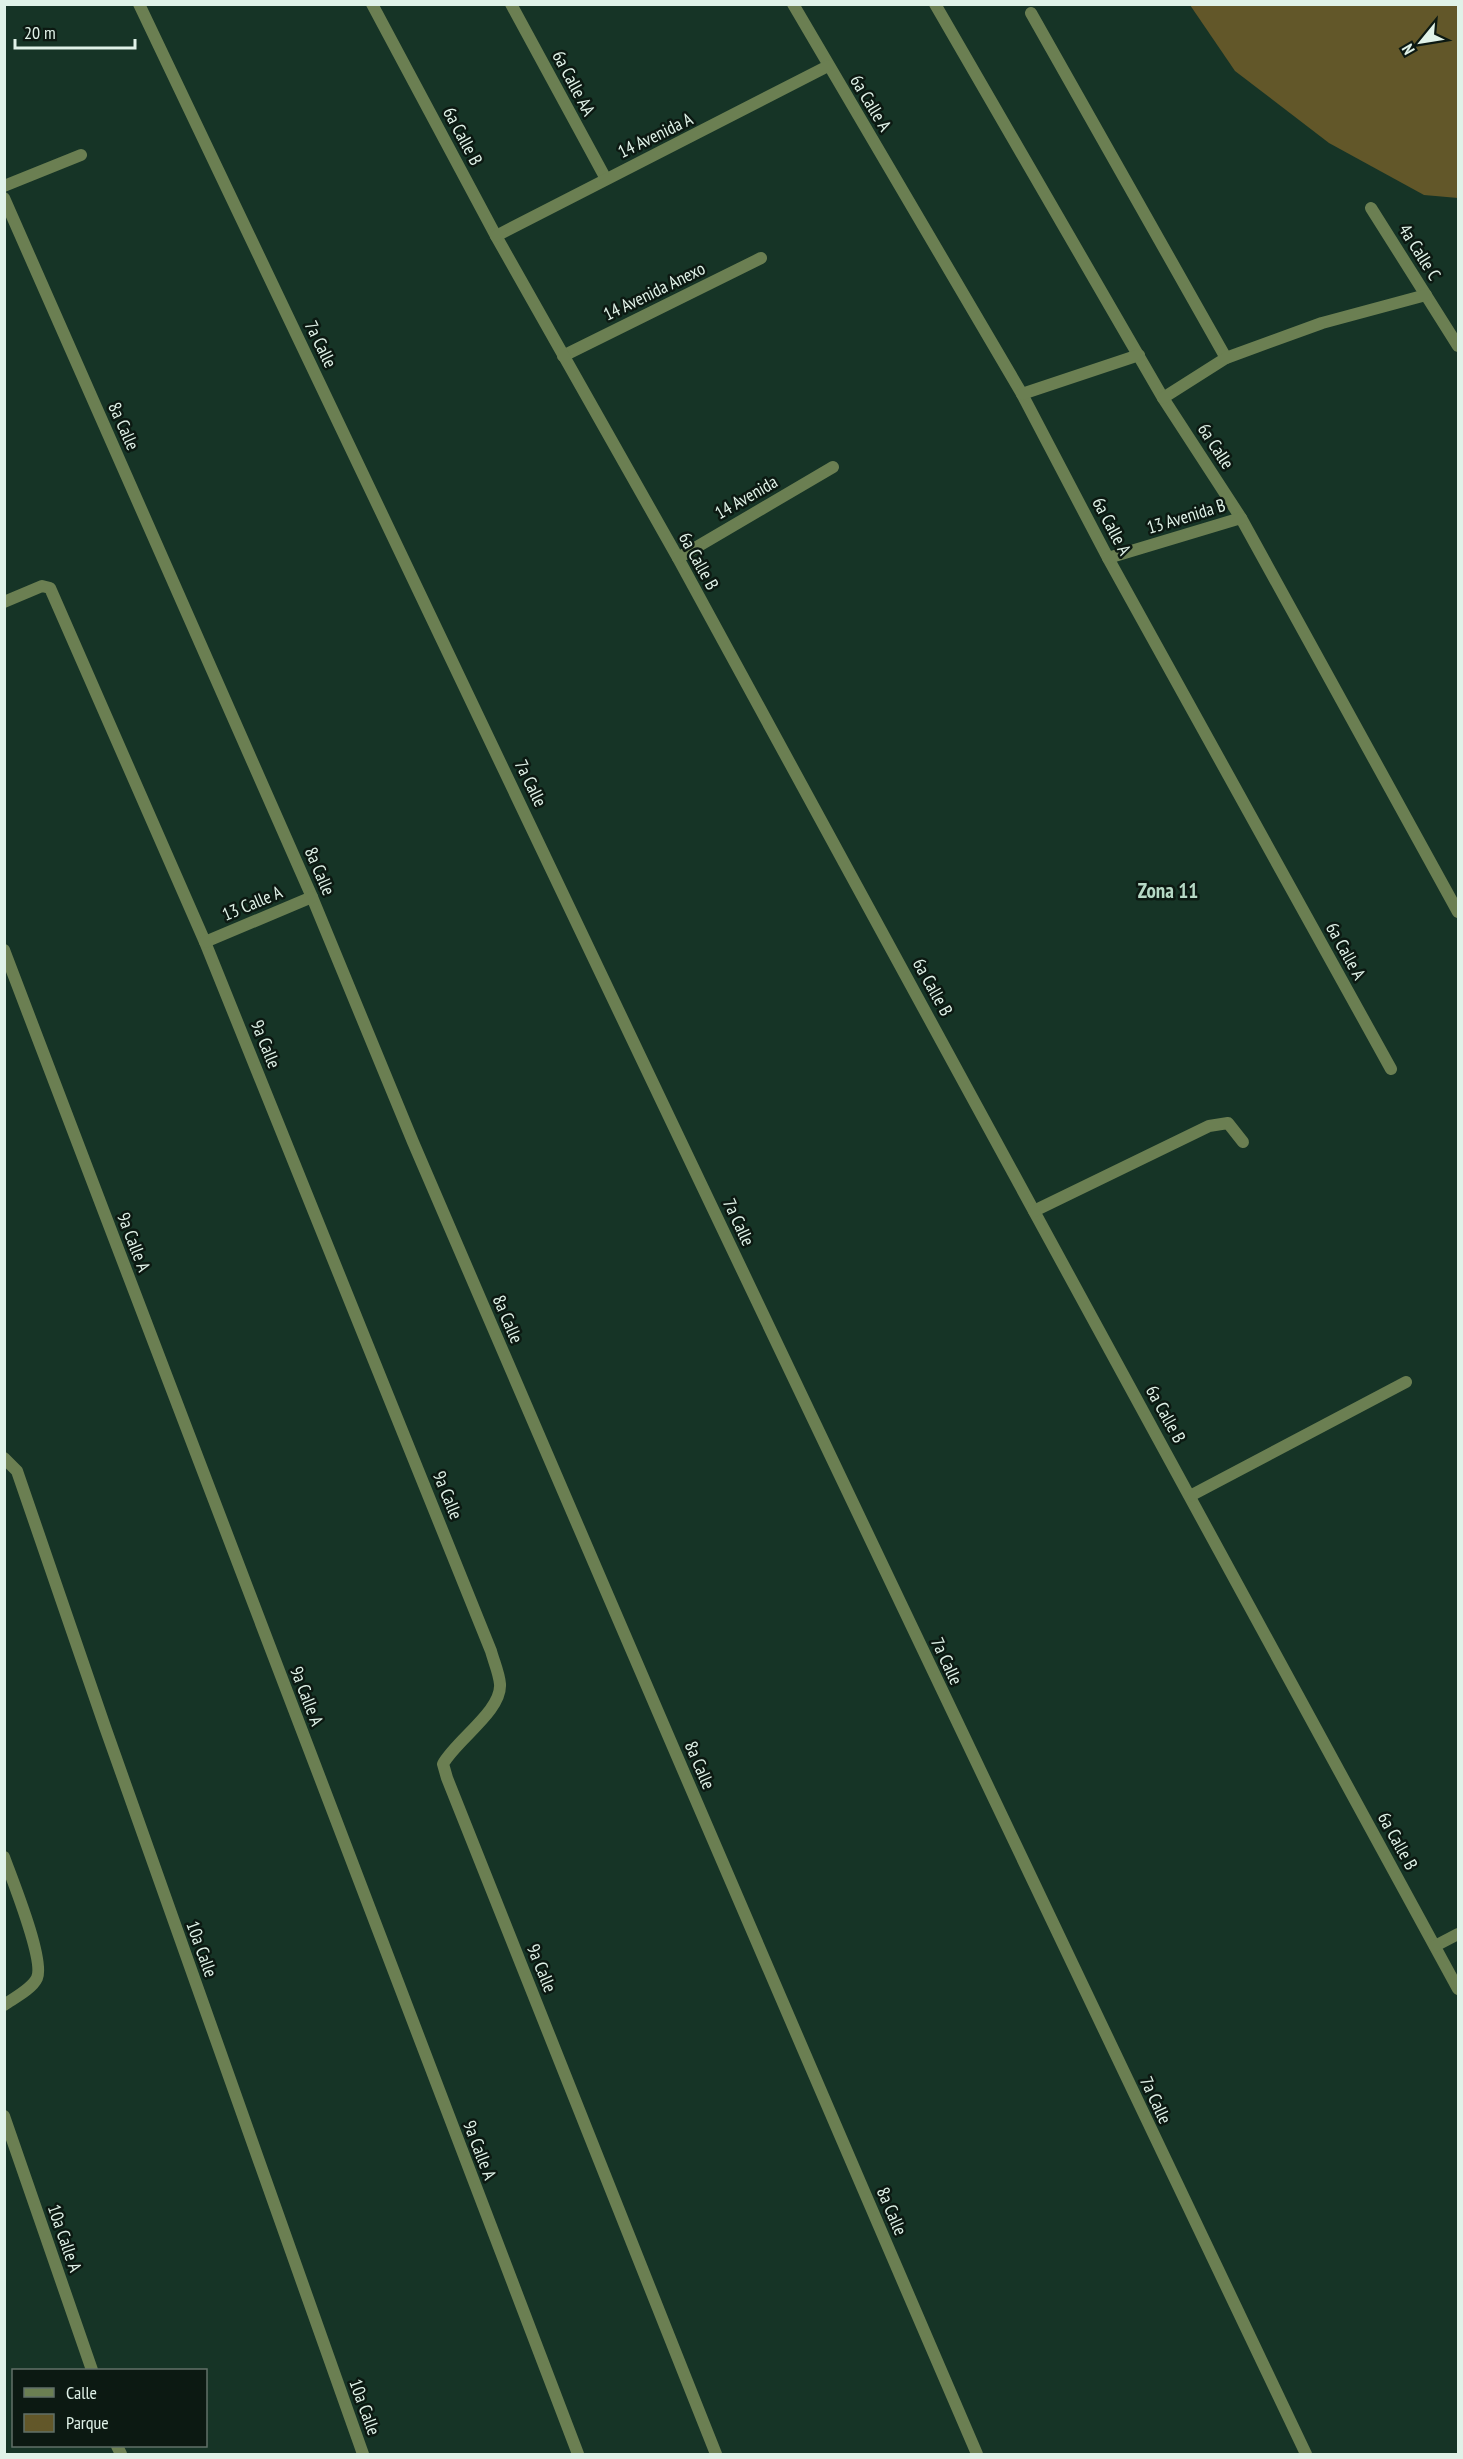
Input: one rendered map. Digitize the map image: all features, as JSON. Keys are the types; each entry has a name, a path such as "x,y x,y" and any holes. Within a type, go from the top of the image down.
{"street":[{"name":"7a Calle","path":"139,4 1306,2454"},
{"name":"6a Calle B","path":"372,4 496,236 678,558 1458,1989"},
{"name":"6a Calle AA","path":"511,4 606,179"},
{"name":"6a Calle A","path":"793,4 1022,394 1108,558 1391,1069"},
{"name":"6a Calle","path":"935,4 1163,398 1240,518 1458,912"},
{"path":"1031,13 1226,358"},
{"name":"14 Avenida A","path":"496,236 709,129 828,66"},
{"path":"4,186 81,155"},
{"name":"8a Calle","path":"4,198 312,897 417,1153 977,2454"},
{"name":"4a Calle C","path":"1371,208 1458,346"},
{"name":"14 Avenida Anexo","path":"563,356 761,258"},
{"path":"1163,398 1226,358 1322,323 1426,295"},
{"path":"1022,394 1139,355"},
{"name":"14 Avenida","path":"678,558 833,467"},
{"name":"13 Avenida B","path":"1108,558 1240,518"},
{"name":"9a Calle","path":"4,602 42,586 50,588 206,942 492,1652 500,1685 495,1702 451,1750 443,1764 716,2454"},
{"name":"13 Calle A","path":"206,942 312,897"},
{"name":"9a Calle A","path":"4,950 578,2454"},
{"path":"1034,1211 1209,1126 1228,1123 1243,1142"},
{"path":"1190,1496 1406,1382"},
{"name":"10a Calle","path":"4,1458 17,1471 105,1727 363,2454"},
{"path":"4,1857 34,1946 38,1971 32,1984 4,2005"},
{"path":"1435,1946 1458,1934"},
{"name":"10a Calle A","path":"4,2116 92,2369"}],"green space":[{"path":"1190,5 1458,5 1458,198 1424,195 1329,143 1235,71"}],"district":[{"name":"Zona 11","path":"1168,890"}]}
